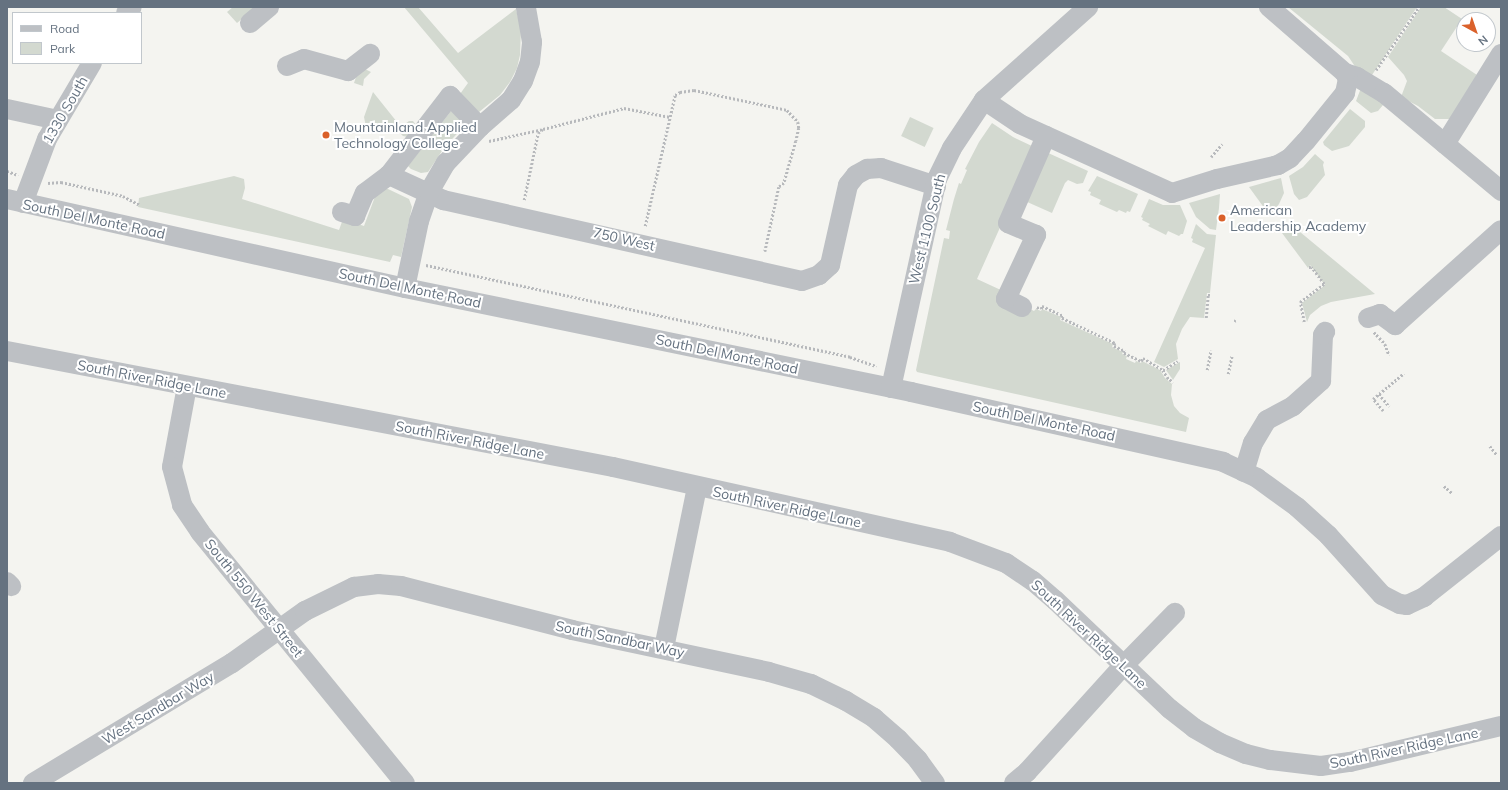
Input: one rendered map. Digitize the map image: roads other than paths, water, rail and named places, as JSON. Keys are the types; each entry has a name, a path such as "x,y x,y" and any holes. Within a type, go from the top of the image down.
{"street":[{"path":"250,23 269,7"},
{"path":"405,288 419,221 429,192 446,163 484,134 511,100 523,81 530,62 532,42 526,7"},
{"name":"West 1100 South","path":"891,388 936,186 952,148 984,100 1088,7"},
{"path":"1269,7 1345,73 1368,82 1384,93 1501,191"},
{"path":"287,66 304,59 348,71 370,54"},
{"path":"1445,144 1501,54"},
{"name":"1330 South","path":"15,201 46,139 91,64"},
{"path":"984,100 1020,124 1172,193 1217,179 1278,165 1290,158 1345,93 1348,79 1345,73"},
{"path":"342,212 355,216 365,193 389,175 450,96 484,134"},
{"path":"7,109 58,120"},
{"path":"1027,306 1006,299 1036,235 1008,223 1046,136"},
{"name":"750 West","path":"389,175 429,192 443,200 802,281 819,275 830,265 848,185 856,175 867,169 880,168 936,186"},
{"name":"South Del Monte Road","path":"15,201 405,288 891,388 1223,462 1258,478 1297,507 1328,535 1382,595 1400,604 1407,604 1424,597 1501,536"},
{"path":"1369,323 1380,314 1395,325 1501,230"},
{"path":"1244,472 1253,443 1267,420 1293,406 1321,381 1322,336 1325,332"},
{"name":"South River Ridge Lane","path":"7,351 614,467 698,487 950,542 1006,563 1033,581 1170,709 1194,728 1220,743 1246,754 1270,760 1321,766 1350,762 1501,726"},
{"name":"South 550 West Street","path":"187,386 172,467 182,505 200,532 405,783"},
{"path":"664,648 698,487"},
{"name":"South Sandbar Way","path":"280,630 305,611 354,587 378,584 401,586 572,630 664,648 769,672 811,684 846,701 874,718 898,739 918,760 935,783"},
{"path":"1014,783 1027,772 1124,665 1175,613"},
{"name":"West Sandbar Way","path":"33,783 232,663 280,630"}],"place":[{"name":"Mountainland Applied Technology College","path":"326,135"},
{"name":"American Leadership Academy","path":"1222,218"}]}
